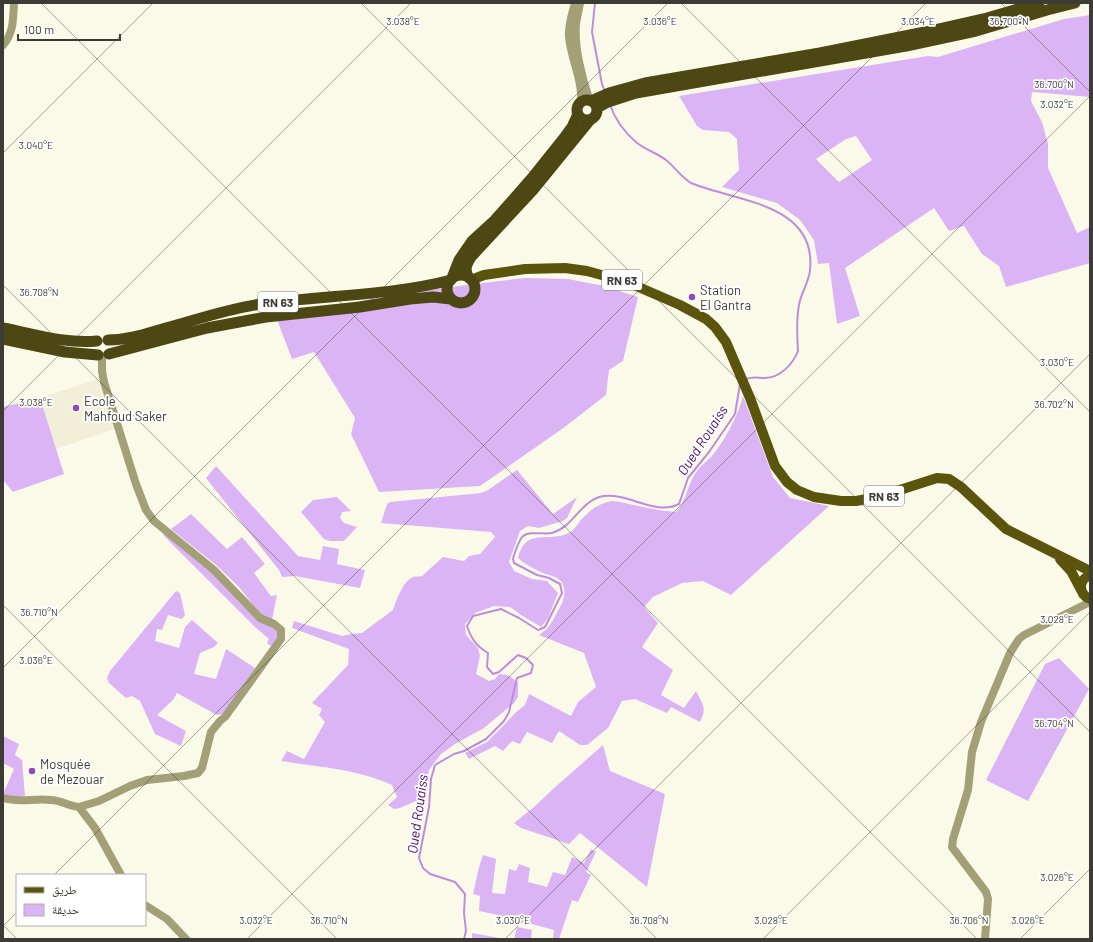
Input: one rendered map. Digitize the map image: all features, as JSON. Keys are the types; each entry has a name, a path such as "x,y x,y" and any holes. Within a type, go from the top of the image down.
{"highway":[{"path":"451,298 447,289 459,260 472,241 495,220 532,178 568,133 578,114 578,107 665,80 820,53 925,32 987,18 1039,3"},
{"path":"614,95 778,70 906,46 976,31 1075,3"},
{"path":"470,279 466,273 466,269 471,257 533,190 590,120 596,115 594,102"},
{"path":"578,114 585,120 590,120"},
{"name":"RN 63","path":"3,328 66,340 86,342 134,337 225,312 261,304 420,286 451,279 461,275 470,279 475,289 471,298 463,302 458,302 451,298 433,297 360,307 266,317 207,328 103,355 59,351 3,339"},
{"path":"102,340 112,347 103,355 94,348 102,340"}],"main road":[{"name":"RN 63","path":"470,279 525,269 566,268 587,271 627,282 680,305 706,319 726,342 750,398 775,466 787,482 797,490 814,497 841,501 856,501 878,497 937,478 949,479 961,487 1006,529 1090,571"},
{"name":"RN 63","path":"1050,552 1071,570 1081,591 1090,601"},
{"path":"1081,591 1083,580 1090,575"}],"street":[{"path":"3,45 9,38 12,29 14,3"},
{"path":"575,3 570,24 569,38 580,88 594,102"},
{"path":"580,3 576,25 579,61 594,102"},
{"path":"3,798 13,801 52,800 79,807 99,801 130,786 147,780 198,773 202,768 210,732 225,717 281,639 281,630 274,624 260,618 214,570 154,521 146,510 136,484 104,382 102,371 103,355"},
{"path":"1079,607 1081,591"},
{"path":"985,939 988,899 986,892 952,847 952,839 968,790 972,752 981,722 1013,646 1019,639 1031,631 1090,601"},
{"path":"79,807 95,828 120,874"},
{"path":"146,906 167,919 186,939"}],"shaded area":[{"name":"Ecole Mahfoud Saker","path":"98,379 115,429 56,449 40,398"}],"green space":[{"path":"1090,15 1090,97 1032,92 1031,101 1042,122 1048,144 1048,168 1077,233 1090,227 1090,263 1006,287 999,266 982,254 964,226 949,231 934,208 845,268 860,316 837,324 829,263 818,264 814,240 800,220 777,203 722,187 739,170 737,139 729,132 703,130 697,126 679,96 928,56 938,57 1064,19","holes":["856,136 872,160 839,182 816,159 846,139"]},
{"path":"525,278 568,279 604,286 638,297 623,361 609,370 606,395 562,429 480,486 379,492 351,434 355,418 314,352 292,359 276,317 400,294"},
{"path":"743,396 773,477 790,498 829,506 731,595 703,581 682,583 653,597 644,607 658,623 642,647 673,670 661,695 684,708 696,691 704,709 700,722 671,707 667,713 635,699 622,701 608,728 587,745 580,745 559,731 552,743 527,732 520,744 512,741 503,751 495,746 469,759 465,753 487,742 515,713 525,705 529,694 571,716 578,702 596,687 584,653 539,635 549,626 561,605 564,597 564,588 563,584 557,578 535,569 518,558 522,548 527,542 533,539 564,535 572,531 590,511 608,502 618,501 676,512 682,504 692,479 697,471 712,456 722,442 738,412"},
{"path":"40,398 64,474 13,492 3,480 3,407"},
{"path":"216,466 298,556 320,560 323,546 339,549 337,564 365,570 360,588 295,576 282,577 279,570 206,478"},
{"path":"517,470 553,514 577,497 567,518 563,521 539,528 528,526 520,531 509,562 514,571 532,579 547,581 558,593 548,618 541,627 510,607 494,606 475,613 465,624 466,635 478,648 480,656 476,674 489,681 495,679 499,674 507,675 514,679 518,683 518,697 514,703 484,728 455,744 441,754 429,770 423,798 400,808 394,809 388,805 397,797 392,785 365,775 337,769 281,761 287,751 304,759 325,722 319,715 322,709 312,703 348,665 349,649 292,628 294,621 342,636 362,633 393,610 400,592 409,579 422,576 443,557 464,561 469,556 480,554 495,537 491,532 381,523 387,504 390,502 481,493 488,490"},
{"path":"337,497 351,511 342,512 340,518 344,523 357,527 344,541 330,541 324,539 301,512 313,500"},
{"path":"191,514 227,549 242,537 265,564 254,573 271,596 277,595 272,620 261,615 239,587 216,565 171,529"},
{"path":"165,533 210,570 279,634 272,647 267,643 269,639 255,627 163,535"},
{"path":"176,591 180,593 185,615 182,619 168,615 162,630 157,629 155,641 179,648 185,627 192,620 218,643 214,647 200,653 194,674 216,679 226,649 255,668 225,714 217,715 177,693 173,700 157,715 186,731 181,746 155,734 140,701 132,696 126,698 109,683 107,678 110,671"},
{"path":"1059,658 1089,689 1028,801 986,780 1045,664"},
{"path":"3,736 19,744 15,755 22,760 25,796 14,797 3,794 14,769 3,763"},
{"path":"603,745 610,771 665,794 647,887 580,833 569,844 521,828 514,823"},
{"path":"591,849 596,852 586,872 591,875 578,902 572,900 559,939 553,939 554,930 479,911 480,896 473,894 483,855 496,859 492,893 505,894 509,869 516,871 519,864 530,868 528,882 547,887 553,872 565,875 572,857 584,863"},
{"path":"517,927 532,930 531,939 514,939"},
{"path":"472,933 505,939 472,939"}],"waterway":[{"name":"Oued Rouaiss","path":"595,3 592,32 602,84 605,92"},
{"name":"Oued Rouaiss","path":"610,105 618,121 633,139 640,145 666,160 684,178 691,183 769,208 787,218 800,231 809,248 810,270 798,311 798,351 796,356 793,361 776,376 765,378 753,377 746,379"},
{"name":"Oued Rouaiss","path":"464,939 466,931 464,913 465,894 455,882 430,874 423,868 419,858 429,807 431,779 435,765 486,739 504,721 509,712 517,678 531,673 533,665 526,658 518,655 499,672 493,674 487,667 488,653 480,648 474,641 467,626 473,616 501,609 538,630 545,627 562,593 560,584 549,578 537,575 514,563 513,559 522,537 529,534 552,533 560,530 589,502 604,496 613,496 661,507 670,507 679,504 688,478 709,452 735,414 740,384"}],"place":[{"name":"Station El Gantra","path":"692,297"},
{"name":"Ecole Mahfoud Saker","path":"76,408"},
{"name":"Mosquée de Mezouar","path":"32,771"}]}
